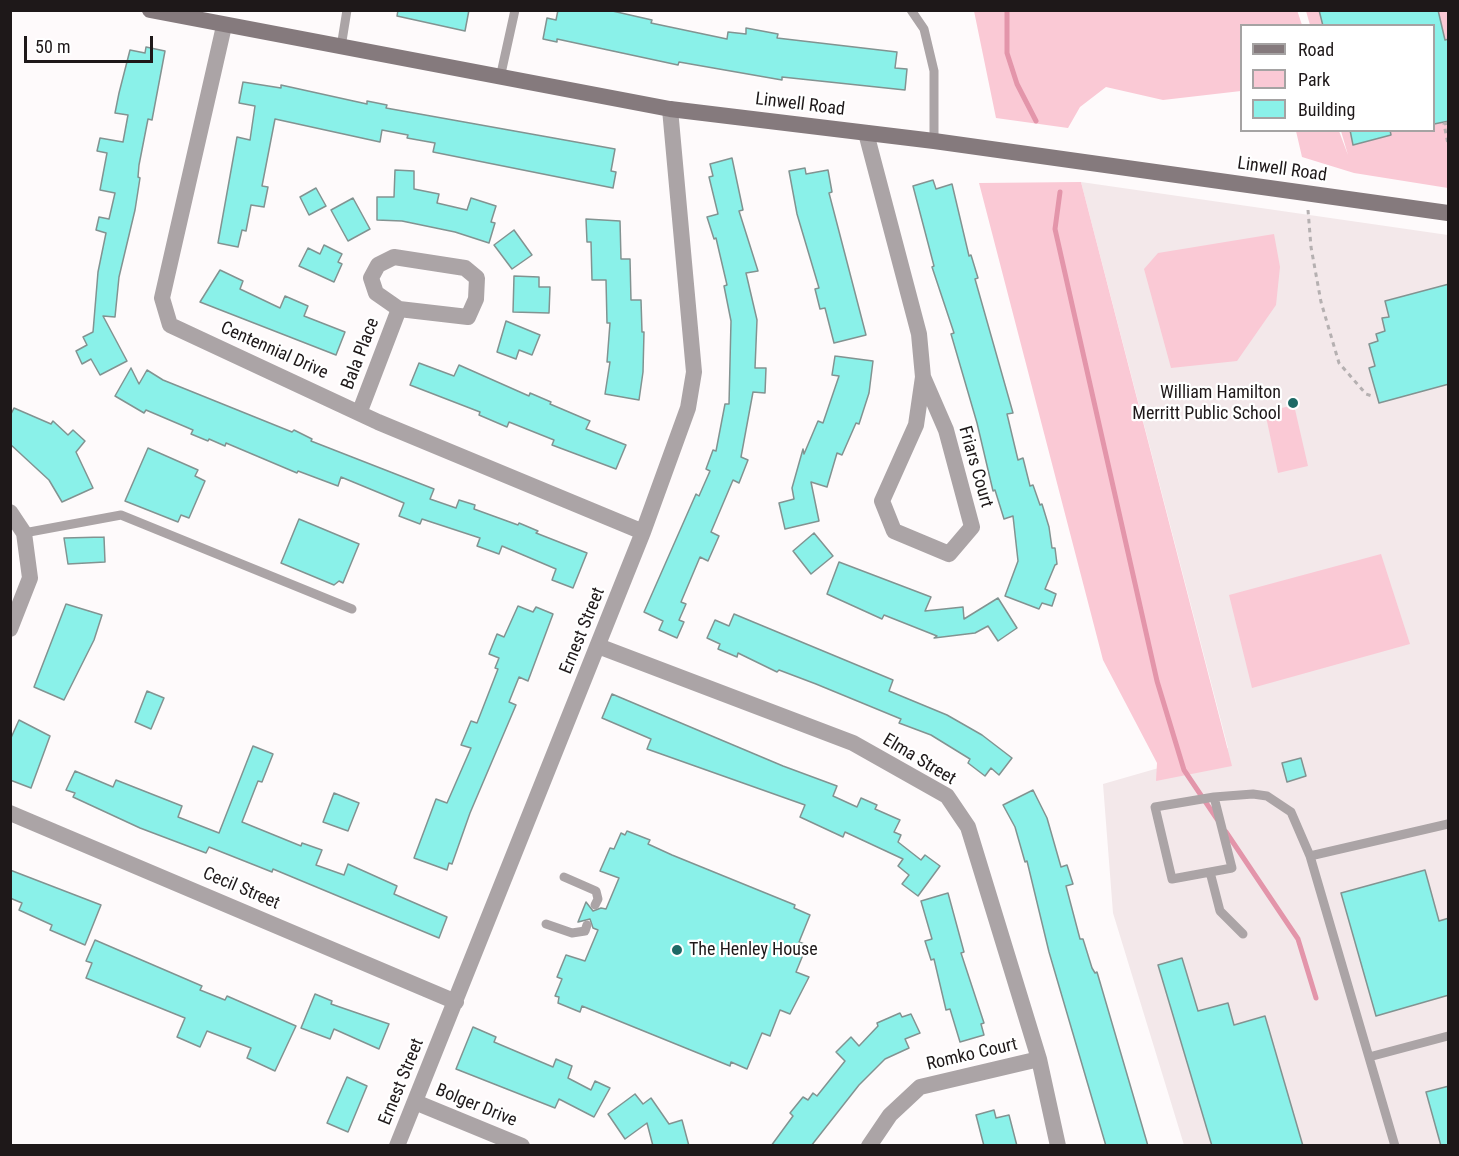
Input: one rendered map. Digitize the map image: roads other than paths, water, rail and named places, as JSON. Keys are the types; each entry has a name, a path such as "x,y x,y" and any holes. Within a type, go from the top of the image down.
{"main road":[{"name":"Linwell Road","path":"150,10 224,26 670,109 934,141 1449,213"}],"street":[{"name":"Centennial Drive","path":"224,26 162,298 170,325 360,411 378,422 643,532"},
{"name":"Ernest Street","path":"397,1146 643,532 688,408 694,372 670,109"},
{"name":"Friars Court","path":"866,133 919,333 923,377 916,425 882,501 894,531 949,554 972,527 946,430 923,377"},
{"name":"Bala Place","path":"394,257 465,268 477,278 476,299 468,317 399,309 376,293 371,278 378,265 394,257"},
{"name":"Bala Place","path":"360,411 399,309"},
{"path":"10,512 24,533 30,578 10,629"},
{"name":"Elma Street","path":"598,646 853,743 947,796 968,827 1039,1059 1058,1146"},
{"name":"Cecil Street","path":"10,813 456,1002"},
{"name":"Romko Court","path":"869,1146 890,1115 920,1087 1039,1059"},
{"name":"Bolger Drive","path":"415,1102 522,1146"}],"lane":[{"path":"341,47 347,10"},
{"path":"500,78 515,10"},
{"path":"911,10 924,29 934,71 934,141"},
{"path":"24,533 121,515 352,609"},
{"path":"1214,797 1232,868 1172,879 1155,807 1214,797 1253,794 1267,796 1291,812 1310,856 1395,1146"},
{"path":"1310,856 1449,824"},
{"path":"1210,872 1220,911 1243,934"},
{"path":"564,877 596,891 598,899 595,905"},
{"path":"546,924 572,933 585,931 587,925"},
{"path":"1369,1058 1449,1036"}],"waterway":[{"path":"1007,10 1007,53 1017,84 1036,121"},
{"path":"1060,192 1055,229 1157,681 1184,770 1217,819"},
{"path":"1226,832 1298,939 1316,998"}],"place":[{"name":"William Hamilton Merritt Public School","path":"1293,403"},
{"name":"The Henley House","path":"677,950"}]}
